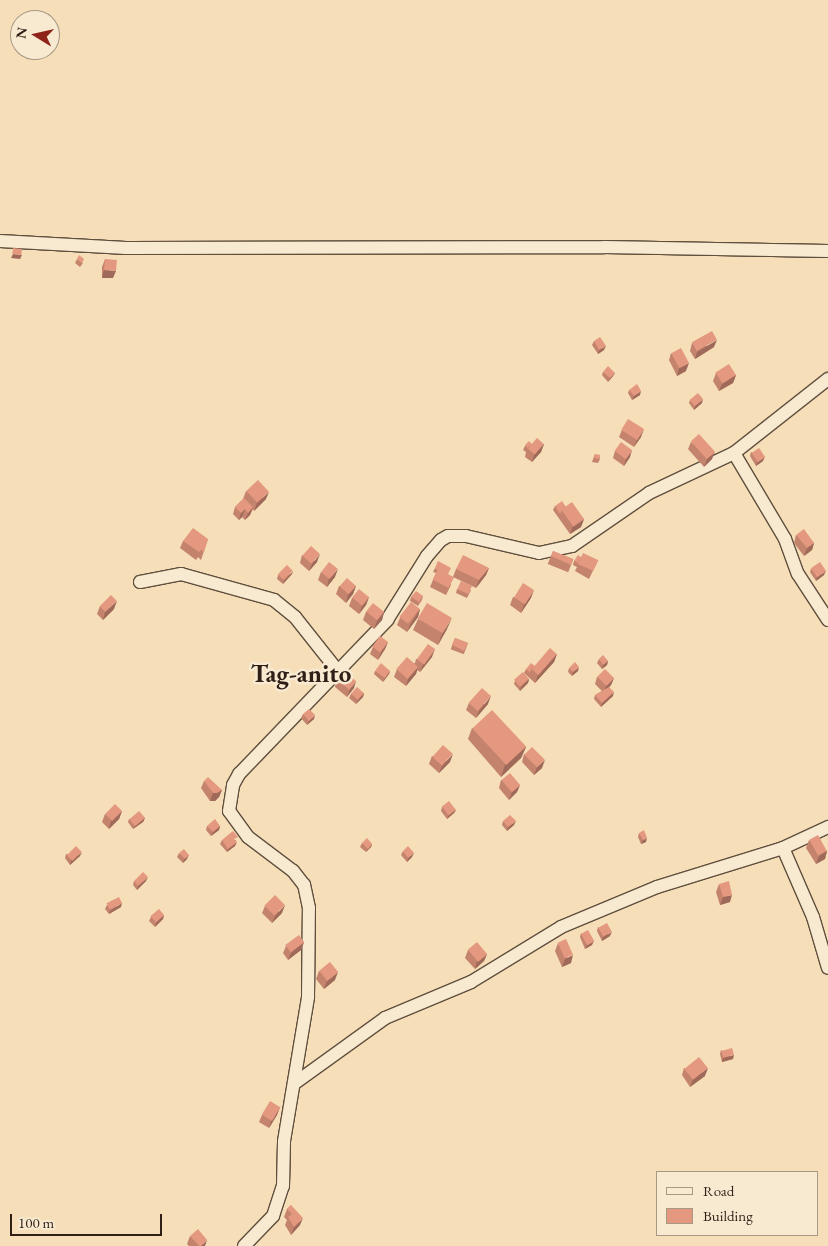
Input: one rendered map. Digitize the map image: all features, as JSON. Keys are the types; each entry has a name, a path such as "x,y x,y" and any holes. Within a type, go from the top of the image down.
{"street":[{"path":"0,241 126,248 604,247 828,251"},
{"path":"244,1246 273,1216 279,1205 283,1186 284,1141 308,997 309,908 304,885 294,871 260,848 236,825 229,812 228,801 233,786 246,765 387,620 434,546 448,536 466,536 523,551 556,551 596,533 649,493 734,453 828,380"},
{"path":"734,453 784,539 798,574 828,620"},
{"path":"140,582 181,574 274,600 295,617 337,670"},
{"path":"295,1083 385,1018 471,982 561,928 657,887 784,848 828,827"},
{"path":"784,848 810,909 828,968"}],"building":[{"path":"13,248 22,249 21,255 12,254"},
{"path":"79,255 84,259 82,263 77,259"},
{"path":"105,259 117,260 116,271 104,270"},
{"path":"712,331 717,340 697,351 692,342"},
{"path":"600,337 606,346 599,350 594,341"},
{"path":"681,348 689,363 679,368 671,353"},
{"path":"729,364 736,375 722,384 715,372"},
{"path":"608,366 615,373 610,378 603,372"},
{"path":"637,384 641,391 634,396 629,390"},
{"path":"698,393 703,399 695,406 690,400"},
{"path":"628,419 644,429 637,440 621,430"},
{"path":"699,434 715,452 707,459 691,441"},
{"path":"537,438 544,444 535,454 528,449"},
{"path":"529,441 532,444 528,448 525,445"},
{"path":"621,442 632,450 626,459 615,451"},
{"path":"759,448 765,457 758,462 752,453"},
{"path":"595,454 600,455 600,459 594,458"},
{"path":"258,480 269,492 257,503 246,491"},
{"path":"244,498 253,507 248,513 245,509 241,513 235,507"},
{"path":"562,501 566,507 560,514 555,506"},
{"path":"572,502 584,519 573,527 561,509"},
{"path":"193,528 208,539 204,552 201,550 199,552 183,541"},
{"path":"804,529 814,543 807,548 796,535"},
{"path":"311,546 320,554 311,564 302,556"},
{"path":"553,551 573,559 571,565 551,556"},
{"path":"583,553 598,560 593,571 578,564"},
{"path":"463,555 489,568 479,580 456,569"},
{"path":"578,555 581,557 578,563 574,561"},
{"path":"438,561 451,568 448,574 435,568"},
{"path":"329,562 338,569 330,579 321,572"},
{"path":"820,562 826,571 817,577 811,568"},
{"path":"287,565 293,571 283,580 278,574"},
{"path":"438,569 454,577 449,588 433,580"},
{"path":"347,578 356,586 349,594 340,586"},
{"path":"461,581 472,586 468,594 457,589"},
{"path":"523,583 534,590 525,604 514,597"},
{"path":"359,589 369,597 362,606 352,598"},
{"path":"416,591 423,596 419,602 411,597"},
{"path":"111,595 117,601 105,612 100,606"},
{"path":"411,602 420,609 408,624 399,617"},
{"path":"373,603 384,612 377,620 366,612"},
{"path":"427,603 452,618 443,633 418,618"},
{"path":"380,636 388,642 380,652 372,646"},
{"path":"455,638 468,643 464,651 452,645"},
{"path":"428,644 435,649 424,665 417,659"},
{"path":"550,648 557,654 538,675 532,669"},
{"path":"603,655 608,661 603,665 599,659"},
{"path":"407,657 418,667 407,679 396,669"},
{"path":"575,662 579,667 573,672 569,668"},
{"path":"381,663 390,671 385,678 375,671"},
{"path":"531,663 535,666 531,669 530,673 526,669"},
{"path":"605,669 614,678 606,686 597,677"},
{"path":"344,671 356,681 349,690 337,679"},
{"path":"523,672 529,679 520,687 514,680"},
{"path":"357,687 364,693 358,700 351,694"},
{"path":"609,687 614,692 602,703 595,695"},
{"path":"482,688 491,696 478,711 469,703"},
{"path":"309,709 315,715 309,721 303,714"},
{"path":"492,710 526,747 506,765 472,728"},
{"path":"443,745 453,754 442,766 432,757"},
{"path":"532,747 545,760 537,768 524,755"},
{"path":"510,773 520,785 512,792 502,780"},
{"path":"208,777 222,790 213,793 204,781"},
{"path":"449,801 456,810 449,815 442,807"},
{"path":"115,804 122,811 112,821 105,814"},
{"path":"139,811 145,818 135,826 129,820"},
{"path":"510,815 516,821 508,827 503,821"},
{"path":"215,819 220,826 213,832 207,826"},
{"path":"644,830 647,838 643,840 639,833"},
{"path":"233,831 238,837 234,839 237,842 228,849 222,840"},
{"path":"818,835 827,851 818,856 809,840"},
{"path":"367,838 372,844 368,849 362,843"},
{"path":"76,846 82,852 72,861 67,855"},
{"path":"408,846 414,853 408,858 403,851"},
{"path":"184,849 189,855 185,859 179,853"},
{"path":"143,872 148,877 138,886 134,881"},
{"path":"729,881 732,895 723,897 719,884"},
{"path":"275,895 285,905 274,916 264,906"},
{"path":"119,897 122,903 110,910 107,903"},
{"path":"159,909 164,915 156,922 151,916"},
{"path":"607,923 612,932 603,937 598,928"},
{"path":"588,930 594,941 587,945 581,934"},
{"path":"299,935 304,942 291,952 285,945"},
{"path":"566,939 573,955 565,958 558,943"},
{"path":"477,942 487,954 478,962 468,950"},
{"path":"330,962 338,972 327,981 319,971"},
{"path":"732,1048 734,1055 723,1058 721,1051"},
{"path":"699,1057 708,1068 693,1080 684,1069"},
{"path":"270,1101 280,1107 272,1121 262,1115"},
{"path":"291,1205 303,1218 294,1227 288,1217 292,1214 287,1209"},
{"path":"198,1229 207,1240 201,1246 190,1236"}],"district":[{"name":"Tag-anito","path":"301,673"}]}
